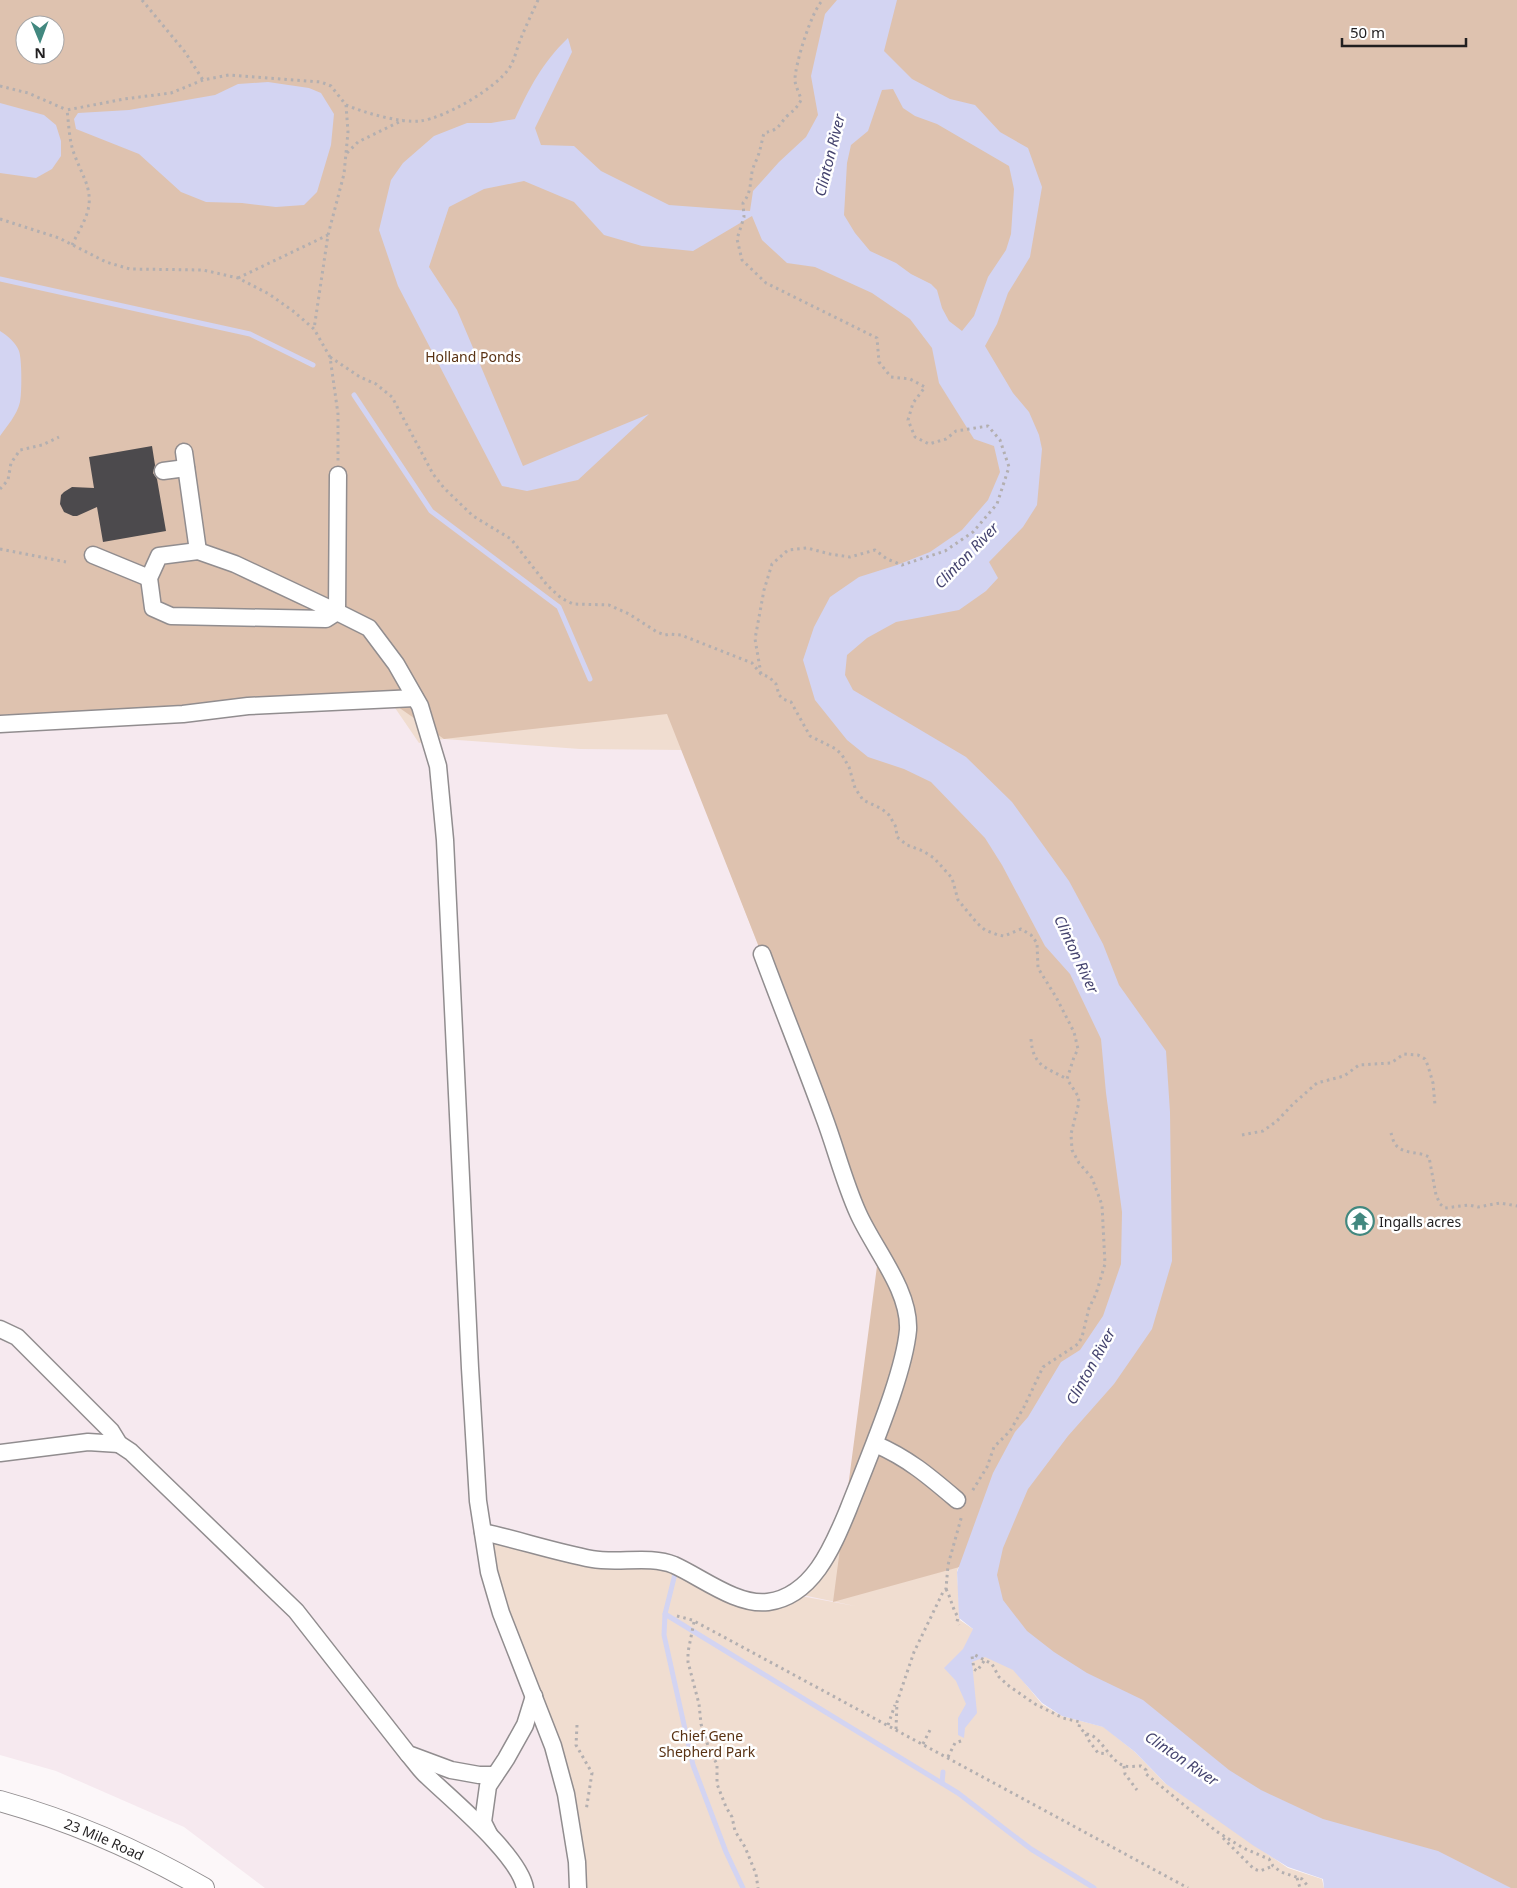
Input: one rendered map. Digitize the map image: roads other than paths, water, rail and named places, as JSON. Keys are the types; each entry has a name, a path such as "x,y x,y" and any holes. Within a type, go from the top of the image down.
{"main road":[{"name":"23 Mile Road","path":"0,1801 97,1834 174,1871 204,1888"}],"lane":[{"path":"162,471 185,460 198,552"},
{"path":"337,612 338,475"},
{"path":"337,612 326,619 171,616 153,608 149,578 159,556 198,552 235,564 337,612 369,628 396,664 420,706 438,766 445,840 478,1501 488,1572 501,1613 553,1746 566,1794 577,1862 578,1888"},
{"path":"93,555 149,578"},
{"path":"0,724 183,714 248,706 415,698"},
{"path":"483,1532 592,1559 653,1561 670,1564 728,1593 749,1601 768,1602 788,1596 811,1579 827,1557 837,1538 875,1444 904,1358 908,1329 906,1312 896,1284 859,1214 762,954"},
{"path":"0,1329 17,1337 111,1431 119,1444 131,1452 296,1611 425,1775 464,1810 509,1858 525,1888"},
{"path":"0,1453 88,1442 119,1444"},
{"path":"875,1444 898,1454 963,1502"},
{"path":"491,1838 483,1822 488,1786 526,1724 534,1696"},
{"path":"408,1754 452,1770 479,1775 495,1775"}],"water":[{"name":"Clinton River","path":"837,0 897,0 884,51 912,79 950,99 975,105 1000,132 1028,148 1042,187 1030,257 1008,293 997,324 985,346 1013,393 1029,412 1039,435 1042,449 1037,505 1023,527 989,562 998,578 986,591 959,610 896,622 867,638 847,655 845,675 853,690 966,757 1012,802 1069,881 1103,944 1119,985 1166,1051 1170,1112 1172,1261 1152,1329 1114,1384 1068,1436 1028,1489 1003,1548 997,1575 1003,1600 1027,1631 1054,1652 1087,1673 1143,1700 1229,1770 1261,1790 1323,1819 1438,1851 1511,1888 1324,1888 1323,1879 1288,1867 1254,1846 1166,1784 1135,1752 1103,1727 1062,1716 1042,1703 1013,1670 985,1657 972,1662 977,1713 965,1728 964,1738 958,1735 958,1718 966,1704 956,1681 944,1668 963,1649 973,1629 959,1618 957,1572 993,1473 1015,1432 1028,1417 1061,1362 1080,1350 1103,1316 1121,1264 1122,1212 1106,1093 1101,1039 1070,974 1045,946 1002,865 985,838 931,782 904,769 868,757 847,740 815,700 803,660 814,627 830,597 859,577 930,552 962,530 988,500 1000,472 994,446 974,439 939,383 932,348 910,319 872,293 815,267 787,263 762,240 752,216 693,251 642,246 604,235 574,202 524,181 484,189 449,207 429,267 457,310 523,466 649,414 578,480 527,491 502,486 398,286 379,230 391,180 403,163 434,136 467,123 491,123 515,119 537,76 568,38 572,52 535,128 541,145 574,146 601,171 669,205 750,211 753,191 779,162 806,137 818,115 811,76 825,14","holes":["893,89 903,108 915,116 937,124 1009,166 1014,189 1011,234 1006,250 988,277 974,316 962,331 949,321 942,308 937,290 931,284 911,274 896,263 870,251 855,233 844,215 847,163 851,145 868,131 882,90"]},
{"path":"268,82 309,88 321,93 334,114 331,145 317,192 304,205 276,207 242,203 206,202 181,192 139,154 76,129 74,119 78,113 129,110 215,95 238,84"},
{"path":"0,103 44,115 56,125 61,141 61,156 52,169 36,178 0,173"},
{"path":"0,331 11,340 19,351 21,398 17,411 0,436"}],"waterway":[{"path":"0,279 250,334 313,365"},
{"path":"354,395 431,511 559,607 590,679"},
{"path":"675,1574 665,1614 664,1635 693,1765 726,1852 743,1888"},
{"path":"665,1614 958,1793 1031,1849 1094,1888"},
{"path":"942,1783 943,1772"}],"place":[{"name":"Ingalls acres","path":"1360,1221"}],"park label":[{"name":"Holland Ponds","path":"473,356"},
{"name":"Chief Gene Shepherd Park","path":"707,1744"}]}
